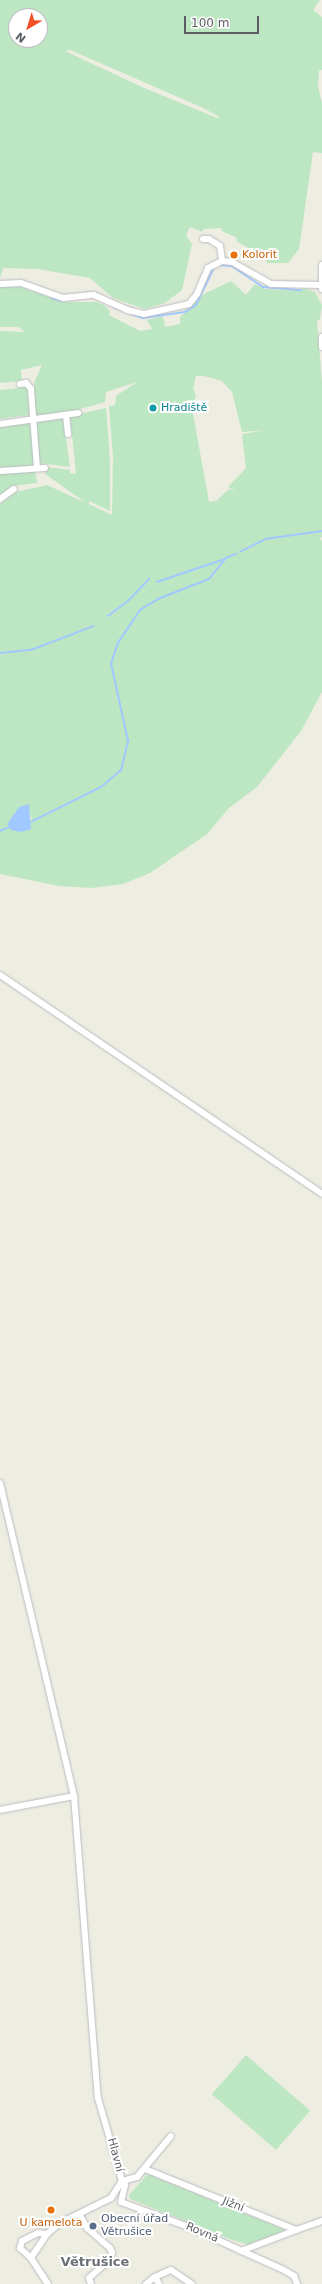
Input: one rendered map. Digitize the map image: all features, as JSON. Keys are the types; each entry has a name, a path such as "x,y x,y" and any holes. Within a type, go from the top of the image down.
{"street":[{"path":"203,239 209,239 220,246 222,261"},
{"path":"0,284 21,283 63,298 94,295 137,313 153,313 189,304 197,294 208,268 222,261 232,262 271,284 321,287 322,265"},
{"path":"322,336 322,347"},
{"path":"20,384 26,383 31,389 32,420 37,468"},
{"path":"0,424 78,413"},
{"path":"66,415 68,434"},
{"path":"0,471 45,468"},
{"path":"0,499 14,489"},
{"path":"0,975 322,1194"},
{"name":"Hlavní","path":"0,1483 74,1796 98,2098 122,2181 111,2198"},
{"path":"0,1810 74,1796"},
{"path":"121,2202 125,2186 122,2181 132,2179 145,2169 171,2136"},
{"name":"Jižní","path":"145,2169 296,2230"},
{"path":"32,2258 47,2234 60,2223 111,2198"},
{"name":"Rovná","path":"111,2198 191,2228 284,2270 294,2276 297,2284"},
{"path":"79,2214 87,2228 110,2248 112,2253 106,2263 89,2278 91,2284"},
{"path":"241,2251 322,2221"},
{"path":"47,2234 38,2233 22,2241 20,2248 32,2258 48,2284"},
{"path":"146,2284 171,2270 192,2284"},
{"path":"155,2278 159,2284"}],"green space":[{"path":"0,0 320,0 313,10 322,17 322,70 319,70 318,86 322,104 322,153 313,152 299,249 288,263 267,263 262,248 258,253 236,241 237,238 222,231 221,228 204,229 202,232 190,227 186,235 192,244 182,290 165,303 145,309 113,298 90,278 37,269 3,268 0,279","holes":["70,50 201,107 220,117 217,118 142,87 65,51"]},
{"path":"231,281 246,295 255,284 265,289 301,291 301,289 307,289 315,292 322,305 320,319 317,321 322,382 322,537 320,538 322,541 322,692 301,731 257,787 229,808 207,834 150,873 123,884 91,888 59,886 0,874 0,504 16,492 47,485 86,503 45,474 46,467 70,470 70,473 76,474 70,416 106,408 110,458 110,511 89,501 89,504 112,515 113,457 109,406 115,405 116,396 137,382 106,392 105,402 63,414 35,416 34,383 42,365 21,370 22,381 0,383 0,331 25,332 18,327 0,327 0,287 18,286 63,302 97,302 105,306 110,311 109,315 140,331 152,329 147,320 163,316 165,327 180,324 180,317 204,294","holes":["196,376 204,376 222,381 232,392 242,432 267,430 242,434 246,468 228,487 236,491 229,489 216,501 209,502 192,408 196,395 193,388","19,807 30,813 32,822 8,823"]},
{"path":"28,387 29,415 0,419 0,390"},
{"path":"63,417 70,467 39,463 36,423"},
{"path":"30,423 35,465 0,468 0,427"},
{"path":"35,470 37,483 13,486 0,496 0,474 10,472 11,476 11,473"},
{"path":"246,2055 310,2111 276,2150 212,2094"},
{"path":"148,2174 285,2230 250,2245 232,2240 130,2199 129,2195"}],"water":[{"path":"29,804 31,829 21,832 11,830 7,824 19,807"}],"waterway":[{"path":"219,265 232,266 263,287 301,290"},
{"path":"114,307 143,318 185,312 196,305 214,268"},
{"path":"52,298 62,301"},
{"path":"240,552 265,539 322,531"},
{"path":"31,822 101,787 121,770 128,741 111,664 118,643 140,610 158,599 209,579 226,558 236,554"},
{"path":"157,582 225,559"},
{"path":"108,616 129,600 149,579"},
{"path":"0,653 31,650 94,626"},
{"path":"0,831 10,827"}],"place":[{"name":"Kolorit","path":"234,255"},
{"name":"Hradiště","path":"153,408"},
{"name":"U kamelota","path":"51,2210"},
{"name":"Obecní úřad Větrušice","path":"93,2226"}],"district":[{"name":"Větrušice","path":"95,2262"}]}
